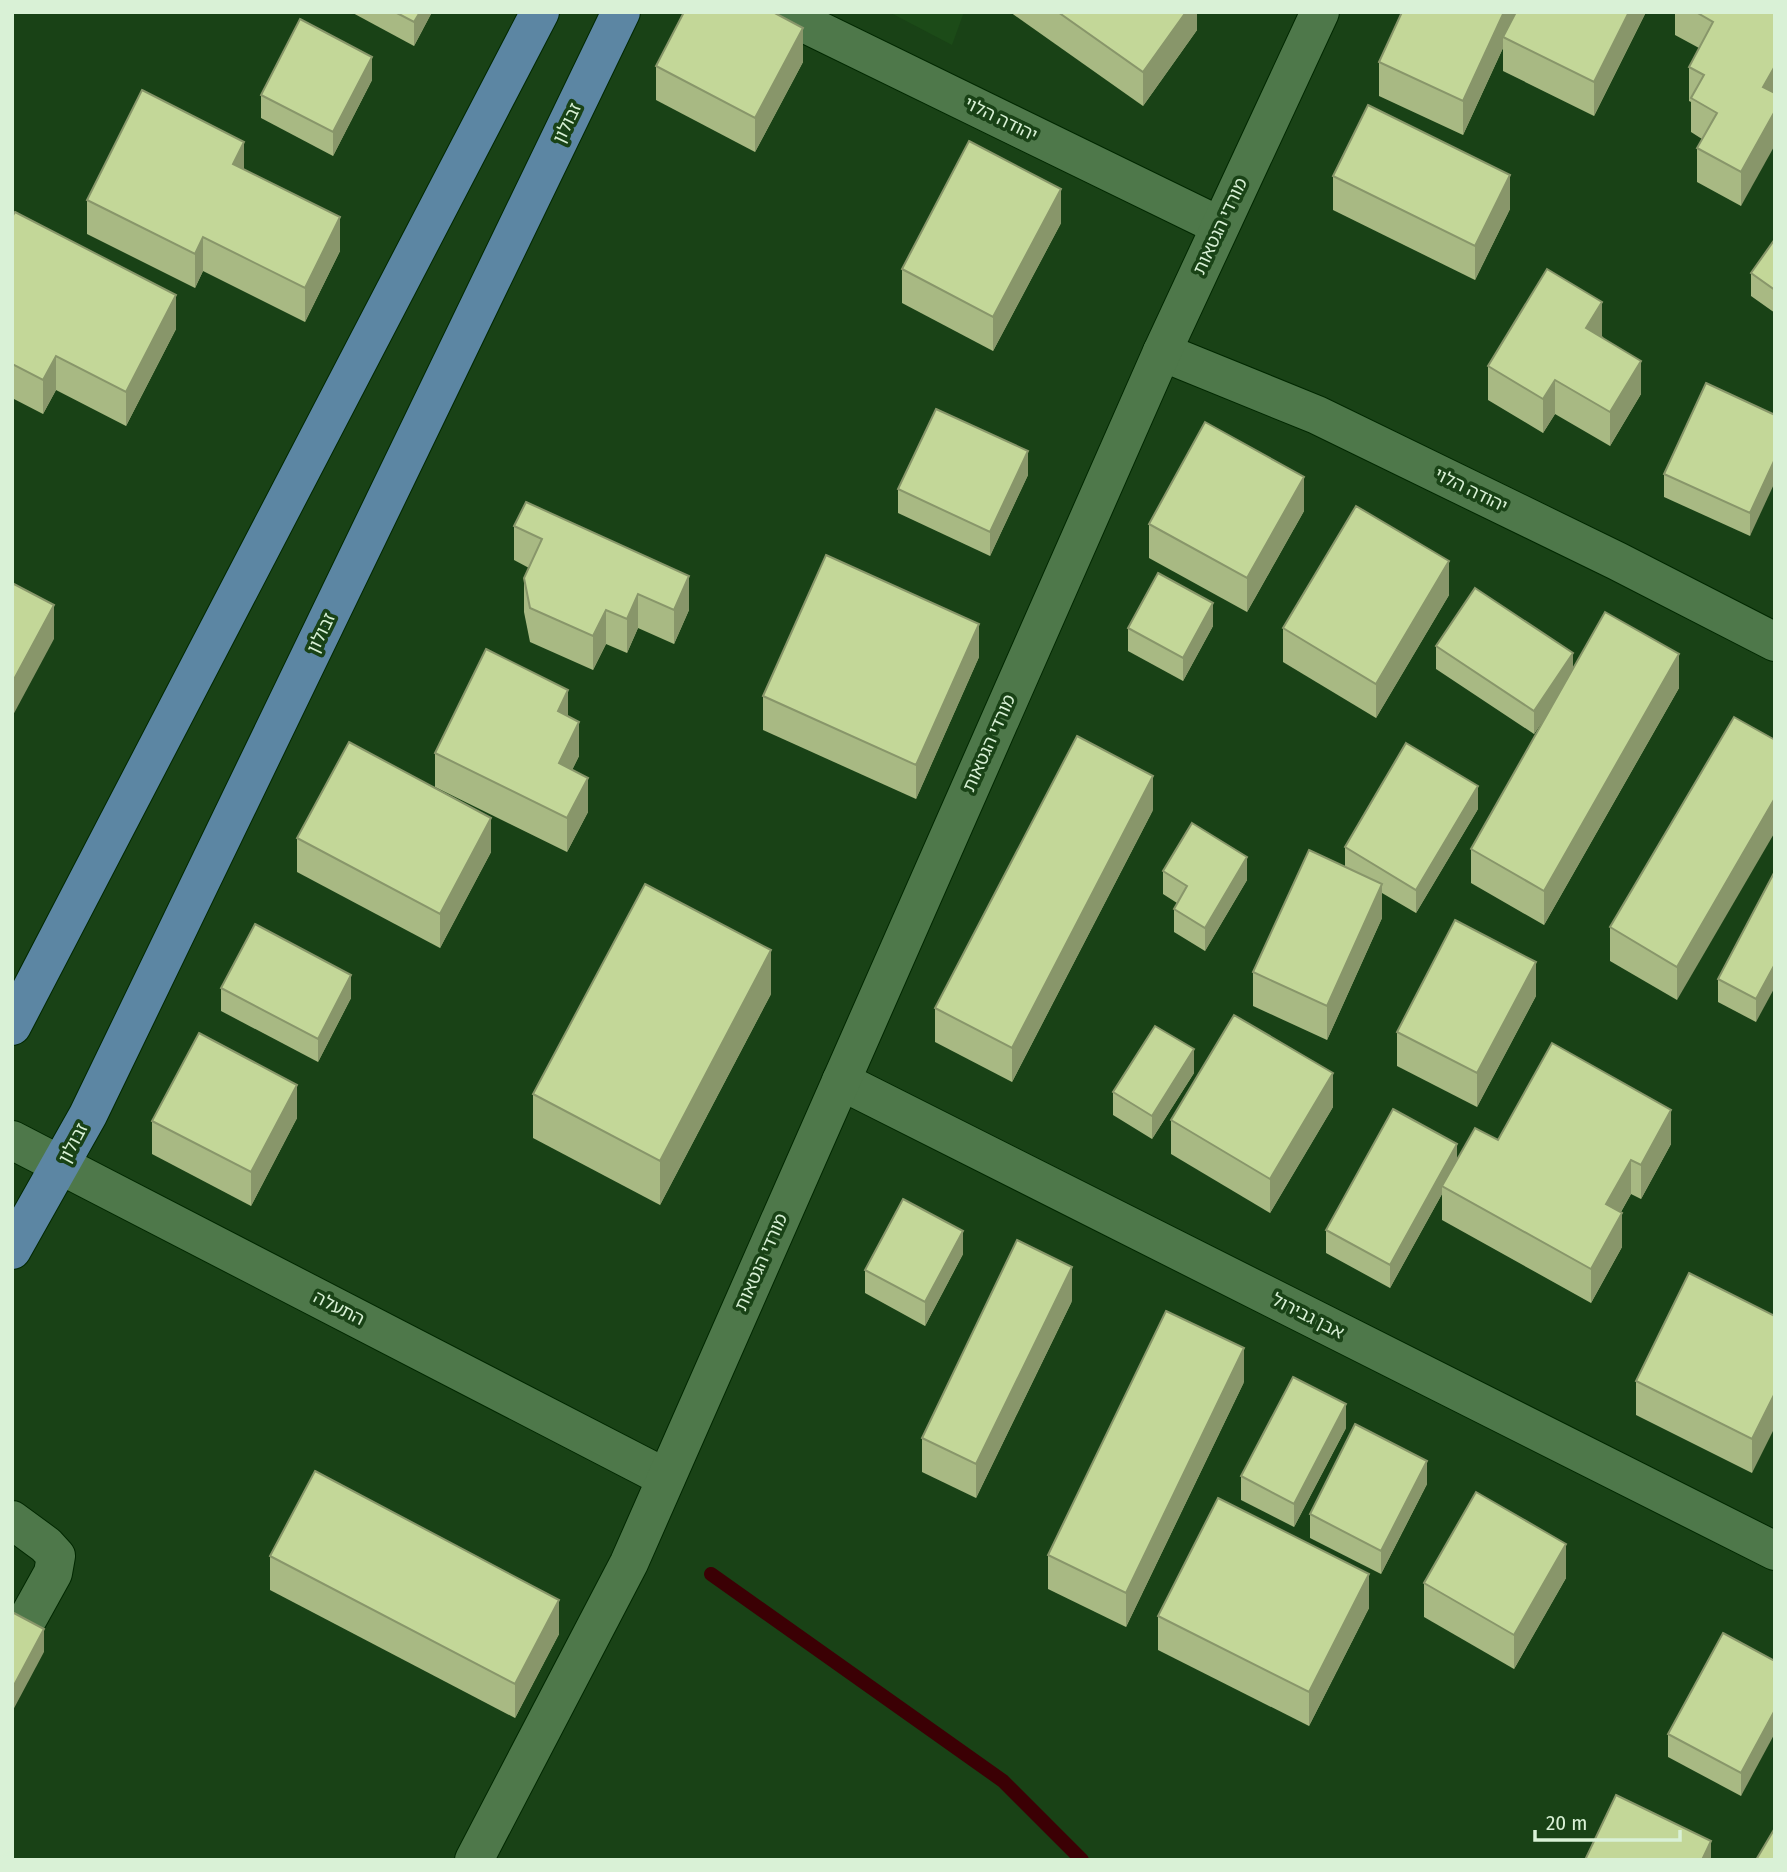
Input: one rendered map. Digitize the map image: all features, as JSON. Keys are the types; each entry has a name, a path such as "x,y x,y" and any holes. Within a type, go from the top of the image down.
{"main road":[{"path":"12,1026 540,12"},
{"name":"זבולון","path":"12,1250 62,1165 94,1103 621,12"}],"street":[{"name":"יהודה הלוי","path":"781,12 1220,226"},
{"name":"מורדי הגטאות","path":"474,1860 629,1563 1162,352 1320,12"},
{"name":"יהודה הלוי","path":"1162,352 1317,415 1617,561 1775,642"},
{"name":"אבן גבירול","path":"841,1081 1775,1551"},
{"name":"התעלה","path":"12,1140 666,1478"},
{"path":"12,1520 46,1545 56,1556 54,1573 12,1647"}],"shaded area":[{"path":"889,12 964,12 952,45"}],"building":[{"path":"395,12 420,12 414,22"},
{"path":"684,12 773,12 803,28 755,118 656,66"},
{"path":"1058,12 1186,12 1143,72"},
{"path":"1402,12 1504,12 1463,101 1379,62"},
{"path":"1516,12 1629,12 1594,82 1503,37"},
{"path":"1696,12 1775,12 1775,66 1763,87 1775,93 1775,111 1741,172 1697,148 1717,113 1691,98 1704,75 1689,67 1713,22"},
{"path":"300,19 372,57 333,132 261,95"},
{"path":"142,90 244,142 233,164 340,217 305,288 203,237 195,254 87,200"},
{"path":"1368,105 1510,175 1475,246 1333,176"},
{"path":"969,141 1061,189 993,317 902,269"},
{"path":"15,212 176,295 126,392 56,356 43,380 12,364 12,217"},
{"path":"1775,239 1775,290 1751,273"},
{"path":"1547,269 1602,302 1586,328 1641,361 1610,412 1555,380 1543,399 1488,366"},
{"path":"1706,383 1775,415 1775,459 1750,513 1664,474"},
{"path":"936,409 1028,451 990,532 898,489"},
{"path":"1205,422 1304,477 1247,578 1149,524"},
{"path":"526,502 689,576 674,610 638,594 627,619 606,610 593,636 530,608 524,578 542,539 514,526"},
{"path":"1356,506 1449,561 1376,684 1283,628"},
{"path":"826,555 979,624 916,765 763,696"},
{"path":"1158,573 1213,603 1183,658 1128,628"},
{"path":"12,583 54,605 12,683"},
{"path":"1475,588 1573,653 1534,711 1436,646"},
{"path":"1605,612 1679,654 1544,891 1471,849"},
{"path":"486,649 568,690 558,711 579,722 559,763 588,778 567,818 435,753"},
{"path":"1734,717 1775,740 1775,798 1677,967 1610,927"},
{"path":"1077,736 1153,776 1012,1048 935,1008"},
{"path":"349,742 491,818 440,914 297,838"},
{"path":"1406,743 1478,786 1416,890 1345,847"},
{"path":"1192,823 1247,857 1205,928 1174,909 1187,886 1163,871"},
{"path":"1309,850 1382,884 1327,1006 1253,972"},
{"path":"1775,871 1775,964 1756,999 1718,979"},
{"path":"645,884 771,950 660,1161 533,1094"},
{"path":"1455,920 1536,962 1477,1073 1397,1032"},
{"path":"255,924 351,975 318,1039 221,988"},
{"path":"1234,1015 1333,1073 1270,1179 1171,1120"},
{"path":"1155,1026 1194,1049 1152,1116 1113,1092"},
{"path":"199,1033 297,1085 251,1172 152,1121"},
{"path":"1552,1043 1671,1110 1641,1165 1631,1160 1606,1204 1622,1213 1591,1269 1442,1186 1475,1128 1498,1140"},
{"path":"1393,1109 1457,1144 1390,1265 1326,1230"},
{"path":"903,1199 963,1231 925,1302 865,1270"},
{"path":"1017,1240 1072,1267 976,1464 922,1438"},
{"path":"1689,1273 1775,1316 1775,1393 1752,1439 1636,1381"},
{"path":"1166,1311 1244,1348 1126,1593 1048,1555"},
{"path":"1293,1377 1346,1404 1294,1504 1241,1476"},
{"path":"1355,1424 1427,1461 1381,1551 1310,1514"},
{"path":"315,1471 559,1600 515,1684 270,1556"},
{"path":"1476,1492 1566,1544 1514,1635 1424,1583"},
{"path":"1218,1498 1369,1574 1309,1692 1158,1616"},
{"path":"12,1612 44,1629 12,1689"},
{"path":"1723,1633 1775,1661 1775,1710 1741,1773 1668,1734"},
{"path":"1616,1795 1711,1841 1702,1860 1585,1860"},
{"path":"1775,1828 1775,1860 1756,1860"}],"waterway":[{"path":"711,1574 1003,1781 1082,1860"}]}
